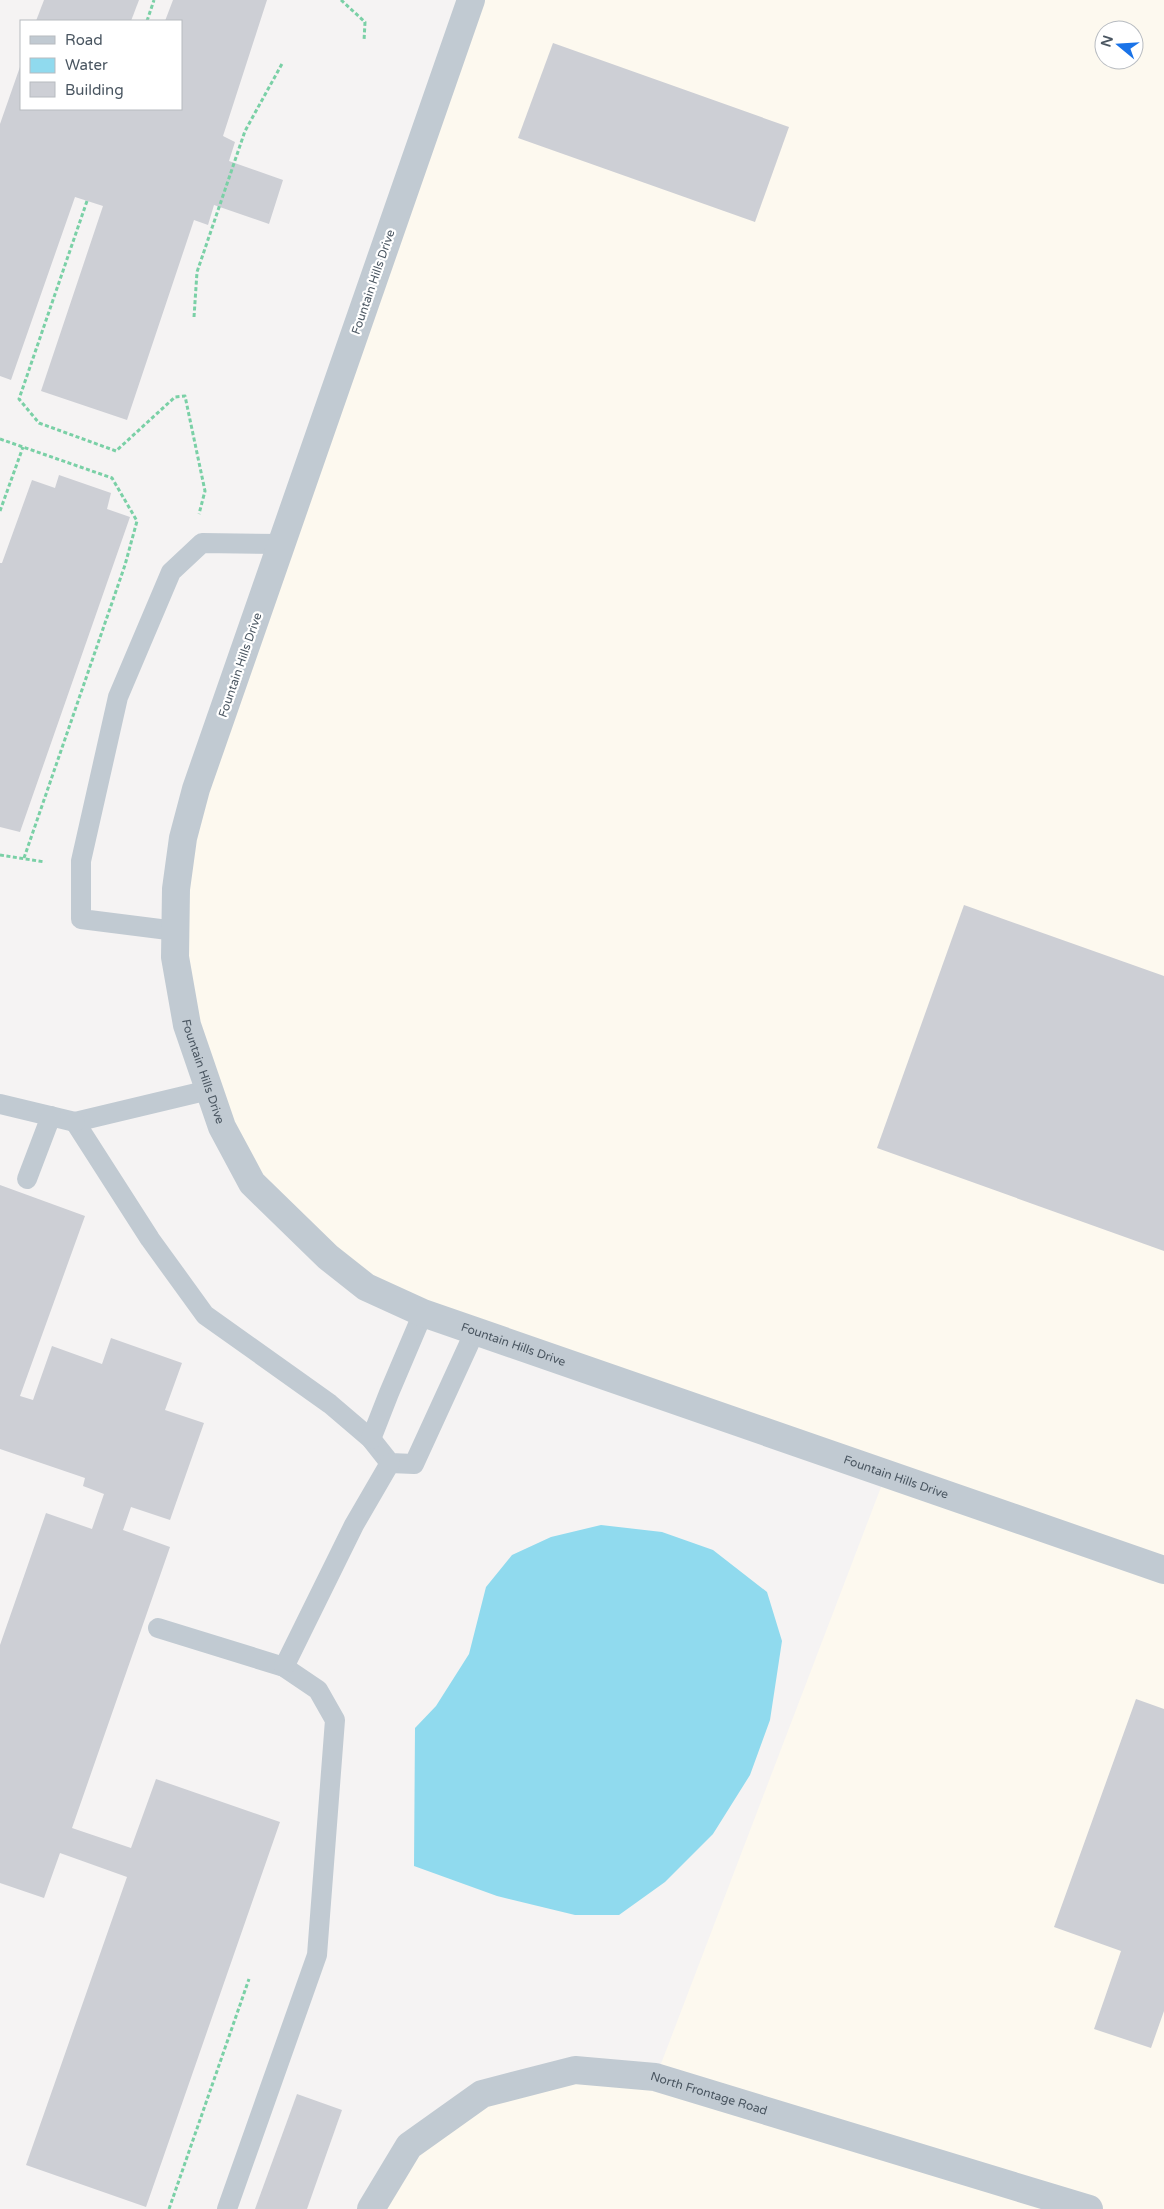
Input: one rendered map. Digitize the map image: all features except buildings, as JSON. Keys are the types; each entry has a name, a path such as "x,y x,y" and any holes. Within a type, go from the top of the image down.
{"street":[{"name":"Fountain Hills Drive","path":"471,0 196,789 183,838 176,889 175,957 187,1025 222,1127 252,1183 328,1257 366,1287 423,1313 1164,1570"},
{"name":"North Frontage Road","path":"371,2209 409,2146 482,2094 574,2070 656,2078 1089,2209"}],"lane":[{"path":"176,931 81,919 81,861 118,697 171,572 202,543 281,544"},
{"path":"0,1104 75,1122 209,1090"},
{"path":"27,1179 51,1116"},
{"path":"75,1122 150,1239 205,1315 330,1404 372,1439 390,1463"},
{"path":"372,1439 389,1393 423,1313"},
{"path":"390,1463 414,1464 475,1331"},
{"path":"284,1668 354,1524 390,1463"},
{"path":"158,1628 284,1668 318,1690 335,1720 317,1955 227,2209"}],"path":[{"path":"147,20 154,0"},
{"path":"341,0 365,22 364,41"},
{"path":"194,317 197,272 245,131 283,62"},
{"path":"87,201 19,399 40,423 116,451 175,397 185,396 205,491 198,518 202,543"},
{"path":"0,439 112,478 137,521 125,566 24,858"},
{"path":"0,512 23,447"},
{"path":"0,855 45,862"},
{"path":"169,2209 249,1979"}],"shaded area":[{"path":"471,0 1164,0 1164,2209 371,2209 409,2146 482,2094 575,2070 656,2077 886,1474 423,1313 328,1257 222,1127 209,1090 176,889"}],"water":[{"path":"601,1525 662,1532 713,1550 767,1592 782,1641 770,1720 750,1775 713,1834 665,1882 619,1915 575,1915 497,1896 414,1866 415,1728 436,1706 469,1654 486,1587 512,1555 551,1537"}]}
